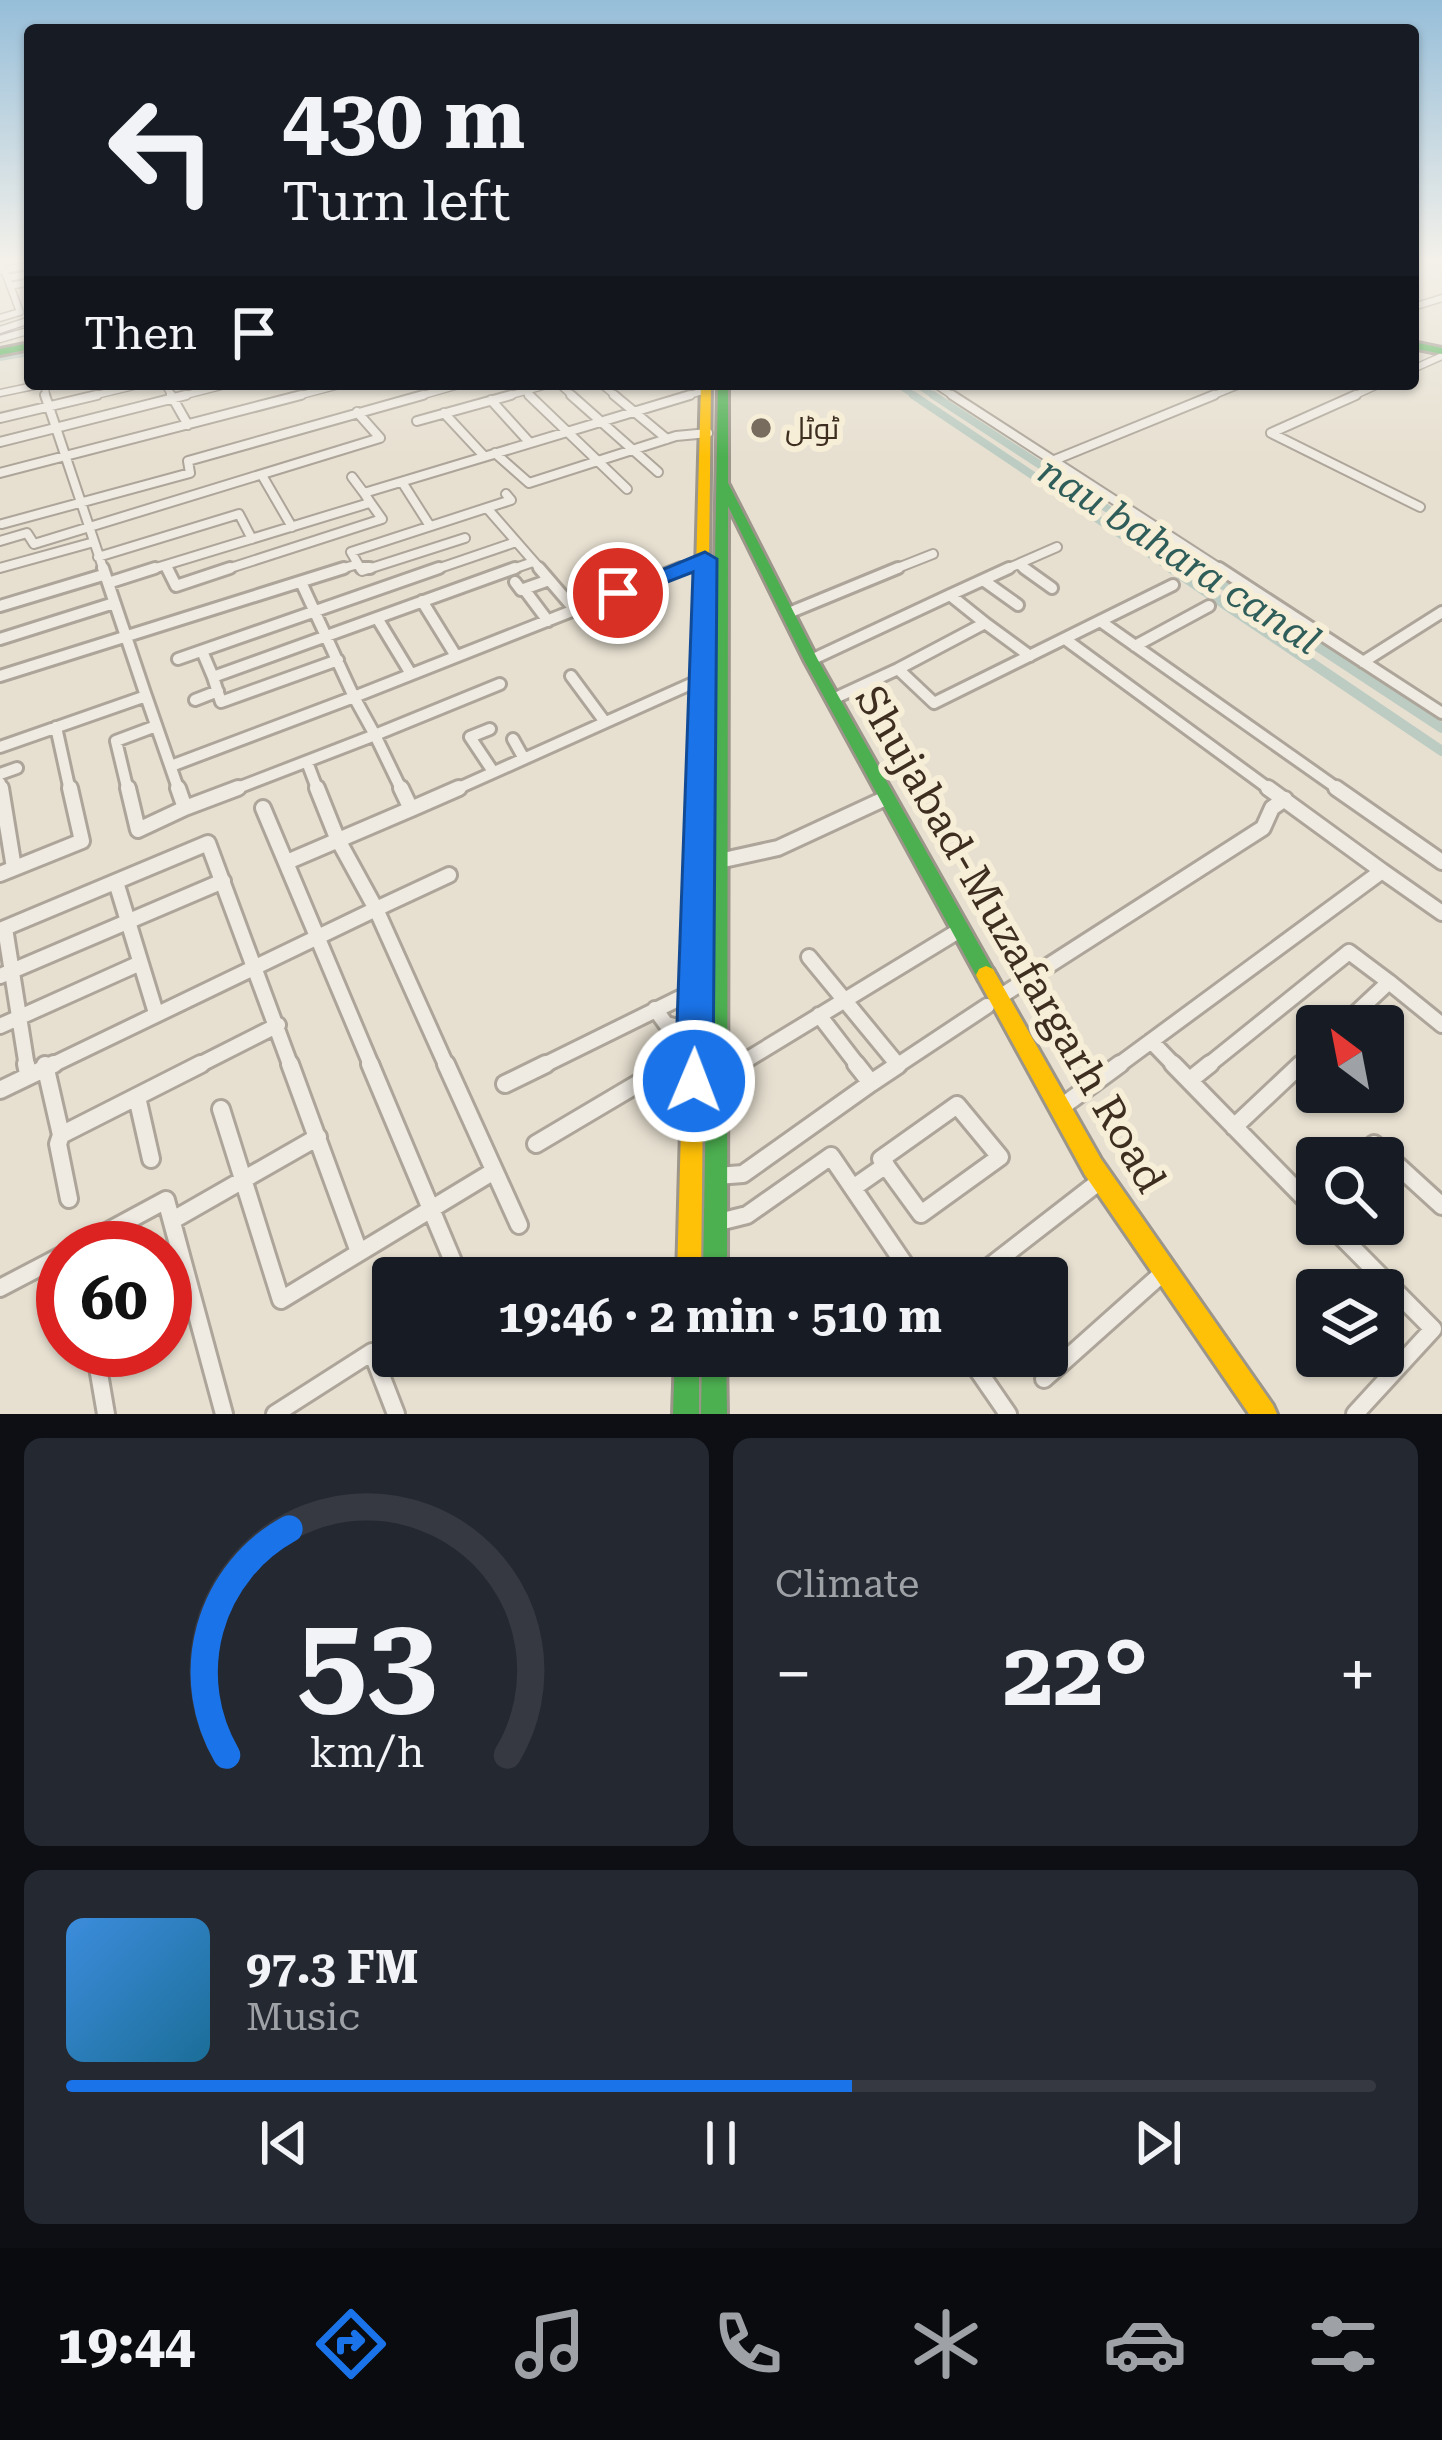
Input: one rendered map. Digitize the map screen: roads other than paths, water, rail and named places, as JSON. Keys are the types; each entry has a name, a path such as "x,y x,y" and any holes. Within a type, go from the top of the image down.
{"main road":[{"path":"690,1257 712,390"},
{"path":"712,390 724,484 715,1257"},
{"name":"Shujabad-Muzafargarh Road","path":"724,484 811,660 960,930 993,1002 1102,1180 1264,1414"},
{"path":"686,1414 687,1377"},
{"path":"714,1414 715,1377"}],"street":[{"path":"45,390 185,808"},
{"path":"0,418 117,390"},
{"path":"168,390 188,425"},
{"path":"0,442 204,390"},
{"path":"218,390 230,412"},
{"path":"277,390 284,399"},
{"path":"0,473 316,390"},
{"path":"419,390 422,394"},
{"path":"2,524 190,473 185,463 205,455 438,390"},
{"path":"417,421 529,390"},
{"path":"562,390 658,472"},
{"path":"608,390 667,440"},
{"path":"677,390 681,397"},
{"path":"0,606 166,566 292,527 402,482 701,390"},
{"path":"944,390 1442,712"},
{"path":"1052,461 1226,390"},
{"path":"1367,390 1271,433 1420,507"},
{"path":"525,391 627,489"},
{"path":"491,400 530,443"},
{"path":"292,527 260,473 380,439 357,412"},
{"path":"444,413 529,483 667,440 708,434"},
{"path":"0,541 28,533 34,544 262,477"},
{"path":"166,566 176,586 382,519 352,477"},
{"path":"402,482 430,526"},
{"path":"224,488 252,539"},
{"path":"465,538 362,571 351,552 511,500 506,494"},
{"path":"487,508 575,610"},
{"path":"98,557 239,514"},
{"path":"0,568 94,542"},
{"path":"178,659 516,542"},
{"path":"811,660 1057,547"},
{"path":"791,612 933,554"},
{"path":"171,766 705,559"},
{"path":"213,677 533,562"},
{"path":"0,676 358,564"},
{"path":"1019,565 1052,589"},
{"path":"548,621 519,585 549,580"},
{"path":"983,580 1018,605"},
{"path":"302,582 411,809"},
{"path":"898,670 934,704 1173,585"},
{"path":"950,595 1030,656"},
{"path":"422,602 456,656"},
{"path":"0,639 114,603"},
{"path":"1135,646 1209,606"},
{"path":"1364,662 1442,612"},
{"path":"377,618 411,674"},
{"path":"1100,621 1442,862"},
{"path":"832,699 985,623"},
{"path":"1065,639 1442,913"},
{"path":"202,651 221,701 338,660"},
{"path":"571,676 605,722"},
{"path":"287,862 702,680"},
{"path":"156,726 116,741 139,830 500,684"},
{"path":"195,700 218,692"},
{"path":"0,747 146,696"},
{"path":"0,874 82,841 56,727"},
{"path":"490,729 470,737 492,770"},
{"path":"512,740 523,757"},
{"path":"308,761 337,838 376,909 519,1226"},
{"path":"14,868 0,778 17,768"},
{"path":"719,861 778,848 886,798"},
{"path":"716,1176 743,1174 898,1065 1262,828 1272,808 1285,799"},
{"path":"263,808 451,1257"},
{"path":"28,1074 19,1017 5,974 3,929 208,843 359,1252"},
{"path":"1060,1108 1382,871"},
{"path":"0,1090 449,875"},
{"path":"5,974 223,881"},
{"path":"116,882 156,1013"},
{"path":"718,1078 960,930"},
{"path":"1190,1080 1349,952 1442,1025"},
{"path":"809,957 898,1065"},
{"path":"0,1026 138,964"},
{"path":"1364,1005 1389,982"},
{"path":"505,1084 655,1010 682,998 696,999"},
{"path":"655,1010 660,1021 673,1029 695,1031"},
{"path":"819,1015 871,1084"},
{"path":"62,1135 278,1025"},
{"path":"1151,1041 1296,1186"},
{"path":"536,1144 695,1050"},
{"path":"46,1065 62,1135 58,1144 69,1199"},
{"path":"1234,1127 1296,1069"},
{"path":"137,1097 151,1159"},
{"path":"957,1105 1000,1157 921,1214 886,1165 881,1159 957,1105"},
{"path":"221,1109 279,1299 494,1172"},
{"path":"173,1220 318,1137"},
{"path":"716,1223 748,1215 831,1156 900,1257"},
{"path":"853,1188 886,1165"},
{"path":"1404,1171 1442,1206"},
{"path":"1002,1257 1102,1180"},
{"path":"125,1221 162,1200 169,1204 224,1414"},
{"path":"1352,1245 1438,1324 1355,1414"},
{"path":"0,1288 36,1269"},
{"path":"1043,1379 1165,1271"},
{"path":"274,1414 372,1352 396,1414"},
{"path":"100,1377 106,1414"},
{"path":"982,1377 1008,1414"}],"waterway":[{"path":"0,358 24,354"},
{"path":"906,390 918,398"},
{"name":"nau bahara canal","path":"925,390 937,398"},
{"path":"913,395 1175,571"},
{"name":"nau bahara canal","path":"933,395 1203,571"},
{"path":"1171,568 1442,751"},
{"name":"nau bahara canal","path":"1198,568 1442,728"}],"place":[{"name":"ٹوٹل","path":"761,428"}]}
